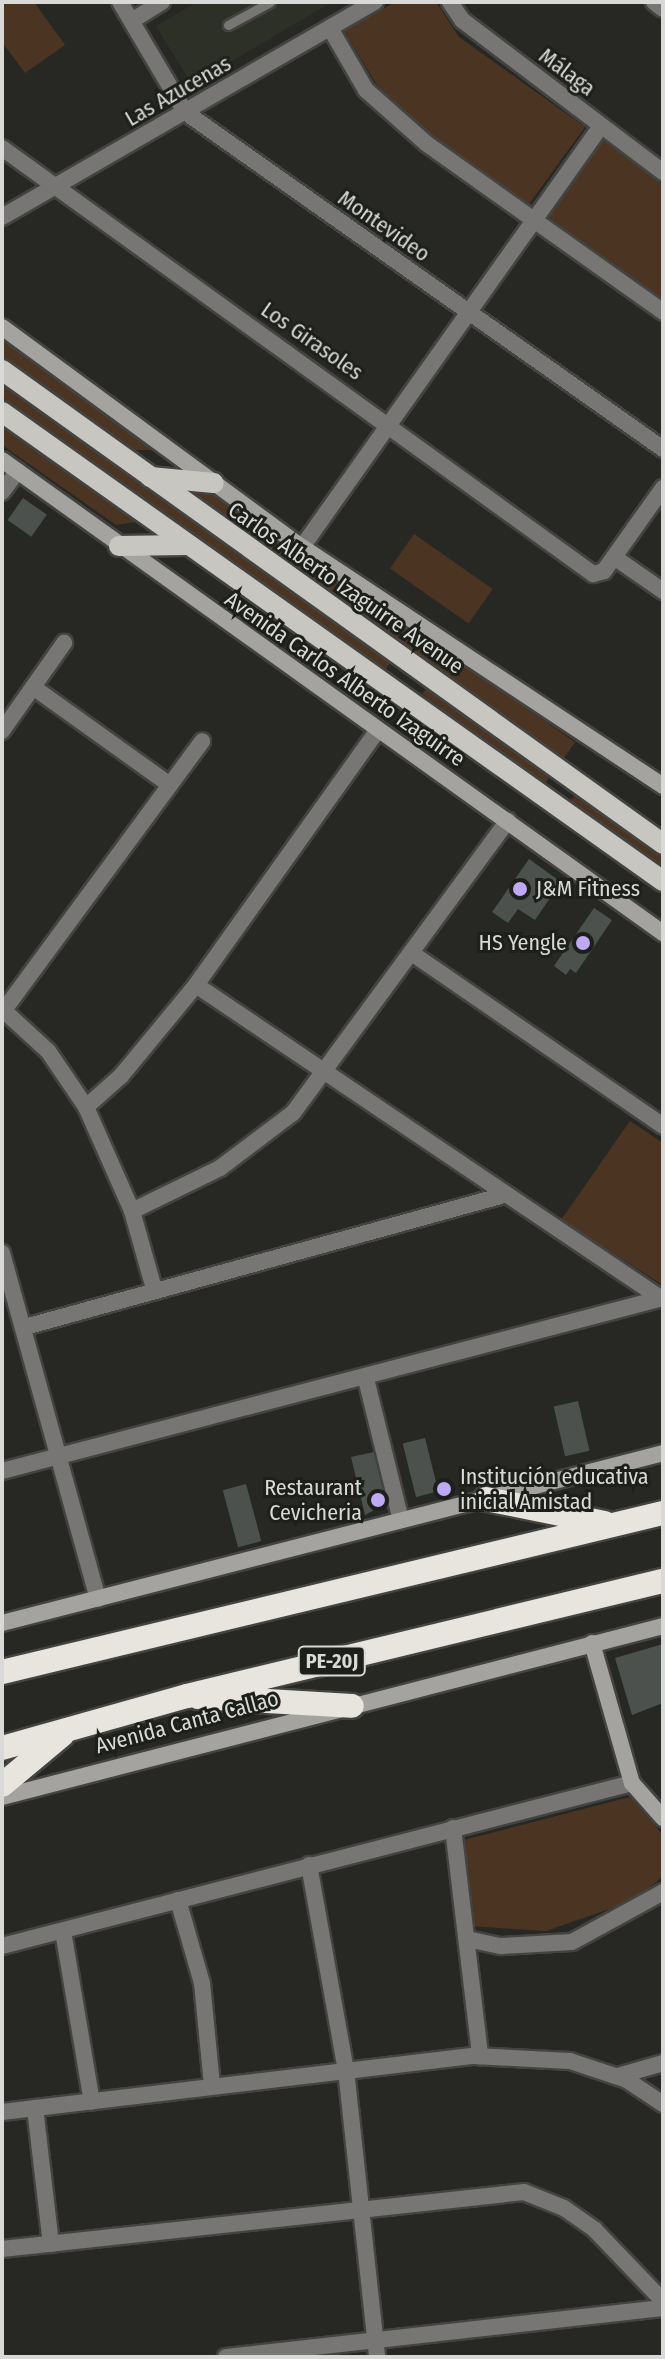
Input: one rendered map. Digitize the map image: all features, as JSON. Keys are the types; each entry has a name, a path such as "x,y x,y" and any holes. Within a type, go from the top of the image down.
{"highway":[{"path":"486,1499 611,1525"},
{"path":"2,1672 663,1513"},
{"name":"Avenida Canta Callao","path":"2,1748 187,1696 663,1581"},
{"path":"187,1696 352,1706"},
{"path":"2,1785 67,1731"}],"main road":[{"name":"Carlos Alberto Izaguirre Avenue","path":"2,370 663,844"},
{"path":"2,412 663,881"},
{"path":"147,476 214,483"},
{"path":"119,546 186,545"},
{"path":"389,687 408,685 414,665"}],"street":[{"name":"Montevideo","path":"120,2 185,112 663,449"},
{"path":"133,20 162,2"},
{"name":"Las Azucenas","path":"2,217 330,28 352,8 375,2"},
{"name":"Málaga","path":"450,2 462,20 663,172"},
{"path":"654,2 663,9"},
{"path":"330,28 366,90 427,144 663,312"},
{"path":"302,547 465,310 601,126"},
{"name":"Los Girasoles","path":"2,148 390,423 593,574 614,557"},
{"path":"2,327 302,547 663,786"},
{"name":"Avenida Carlos Alberto Izaguirre","path":"2,460 663,933"},
{"path":"2,492 18,471"},
{"path":"663,488 614,557 663,591"},
{"path":"2,731 64,643"},
{"path":"33,687 170,785"},
{"path":"86,1107 121,1076 196,985 378,730"},
{"path":"154,1289 132,1211 86,1107 48,1051 3,1010 202,741"},
{"path":"132,1211 257,1145 325,1074 508,820"},
{"path":"413,954 663,1126"},
{"path":"196,985 662,1299"},
{"path":"25,1327 504,1195"},
{"path":"2,1253 62,1457 98,1599"},
{"path":"2,1471 366,1379 662,1299"},
{"path":"366,1379 401,1520"},
{"path":"2,1623 663,1453"},
{"name":"Avenida Canta Callao","path":"2,1797 663,1626"},
{"path":"592,1643 632,1783 663,1818"},
{"path":"2,1946 632,1783"},
{"path":"453,1828 480,2056"},
{"path":"309,1865 346,2070 376,2349"},
{"path":"467,1939 501,1946 572,1942 663,1892"},
{"path":"178,1900 202,1983 212,2085"},
{"path":"63,1931 92,2102"},
{"path":"2,2112 480,2056 551,2058 618,2076 663,2104"},
{"path":"618,2076 663,2063"},
{"path":"35,2108 51,2244"},
{"path":"2,2249 504,2191 537,2195 595,2230 663,2301"},
{"path":"226,2357 376,2349 663,2308"}],"lane":[{"path":"228,25 270,2"}],"shaded area":[{"path":"2,2 34,2 65,45 25,73 2,42"},
{"path":"197,2 332,2 192,85 156,26"},
{"path":"395,2 436,2 459,37 585,127 529,204 436,139 377,85 344,31"},
{"path":"599,137 663,185 663,300 544,214"},
{"path":"2,339 153,450 130,450 2,357"},
{"path":"2,379 391,662 382,674 2,398"},
{"path":"2,427 135,522 116,525 2,445"},
{"path":"199,479 575,742 561,762 185,499"},
{"path":"414,534 493,589 469,623 390,568"},
{"path":"428,686 551,775 545,783 422,694"},
{"path":"578,793 663,854 663,867 569,801"},
{"path":"630,1121 663,1143 663,1285 561,1220"},
{"path":"630,1797 663,1835 663,1876 635,1900 546,1931 470,1926 460,1841"}],"building":[{"path":"23,498 47,515 31,537 8,520"},
{"path":"529,859 561,882 535,920 518,909 508,923 492,912"},
{"name":"HS Yengle","path":"594,908 612,920 576,973 570,969 566,975 554,966"},
{"path":"578,1401 589,1451 565,1456 554,1407"},
{"path":"425,1438 438,1491 416,1497 403,1444"},
{"path":"374,1452 387,1503 365,1515 351,1457"},
{"path":"246,1484 261,1541 238,1547 223,1490"},
{"path":"663,1644 663,1703 632,1715 615,1658"}],"place":[{"name":"J&M Fitness","path":"520,889"},
{"name":"HS Yengle","path":"583,943"},
{"name":"Institución educativa inicial Amistad","path":"444,1489"},
{"name":"Restaurant Cevicheria","path":"378,1500"}]}
